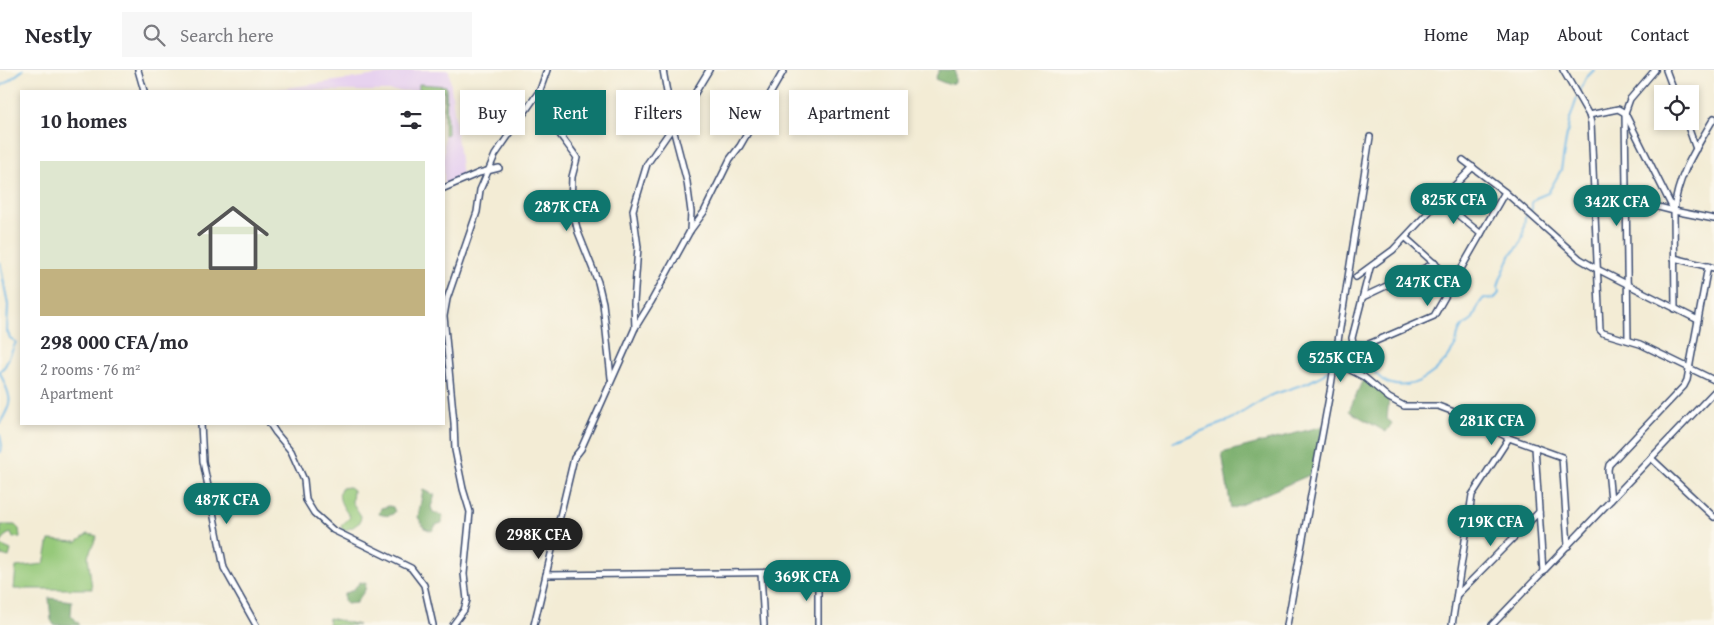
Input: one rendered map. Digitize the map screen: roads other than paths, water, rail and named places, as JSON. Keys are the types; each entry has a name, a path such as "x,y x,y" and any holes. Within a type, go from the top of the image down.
{"street":[{"path":"138,70 144,90"},
{"path":"540,90 547,70"},
{"path":"663,70 666,90"},
{"path":"697,90 709,70"},
{"path":"534,625 560,519 570,468 574,458 581,449 635,328 690,231 704,212 730,159 740,146 784,70"},
{"path":"1563,70 1589,115 1600,330 1602,333 1628,340 1714,380"},
{"path":"1628,340 1626,113 1630,99 1655,70"},
{"path":"1666,70 1672,85"},
{"path":"445,312 477,212 480,190 502,144 535,97"},
{"path":"1589,115 1618,109 1626,113 1674,212"},
{"path":"1675,309 1675,197 1686,166 1714,118"},
{"path":"1689,130 1696,149"},
{"path":"559,135 577,158 572,177 571,204 578,232 598,282 603,304 611,381"},
{"path":"635,328 634,303 638,247 633,210 647,164 667,135"},
{"path":"674,135 686,182 690,212 690,231"},
{"path":"1287,625 1334,362 1370,137"},
{"path":"1462,160 1505,192 1580,259 1698,320"},
{"path":"445,188 479,173 499,168"},
{"path":"1356,277 1370,268 1406,238 1440,200 1473,168"},
{"path":"1370,268 1352,338 1353,342 1363,345 1434,316 1505,192"},
{"path":"1626,199 1674,212 1714,219"},
{"path":"1440,200 1481,234"},
{"path":"1406,238 1454,281"},
{"path":"1611,500 1609,465 1684,386 1687,380 1698,320 1711,267 1674,258"},
{"path":"1363,297 1435,264"},
{"path":"445,327 454,440 463,489 470,512 464,574 467,600 464,610 453,625"},
{"path":"1334,362 1364,377 1389,398 1404,406 1438,406 1470,418 1509,438 1562,457 1568,546"},
{"path":"1492,625 1714,392"},
{"path":"200,425 203,461 224,568 256,625"},
{"path":"271,425 276,434 292,451 304,480 306,500 314,513 333,530 411,568 424,584 432,625"},
{"path":"1452,625 1472,495 1509,438"},
{"path":"1535,447 1542,572"},
{"path":"1651,458 1714,517"},
{"path":"1457,595 1539,512"},
{"path":"546,574 808,572 815,575 818,581 818,625"},
{"path":"761,573 764,625"}],"waterway":[{"path":"0,87 23,70"},
{"path":"1579,93 1586,78 1594,70"},
{"path":"1338,358 1341,354 1358,356 1384,381 1398,385 1407,385 1426,378 1442,364 1454,348 1460,329 1472,320 1478,305 1484,298 1494,299 1499,293 1500,280 1511,254 1519,246 1523,236 1525,218 1532,209 1532,203 1536,198 1548,193 1561,170 1569,122 1577,98"},
{"path":"0,262 8,305 7,331 10,338 16,342 5,366 0,371"},
{"path":"1173,442 1228,421 1269,396 1307,383 1323,375 1332,366"},
{"path":"0,372 9,397 8,408 0,423"},
{"path":"0,435 2,446 0,452"}]}
